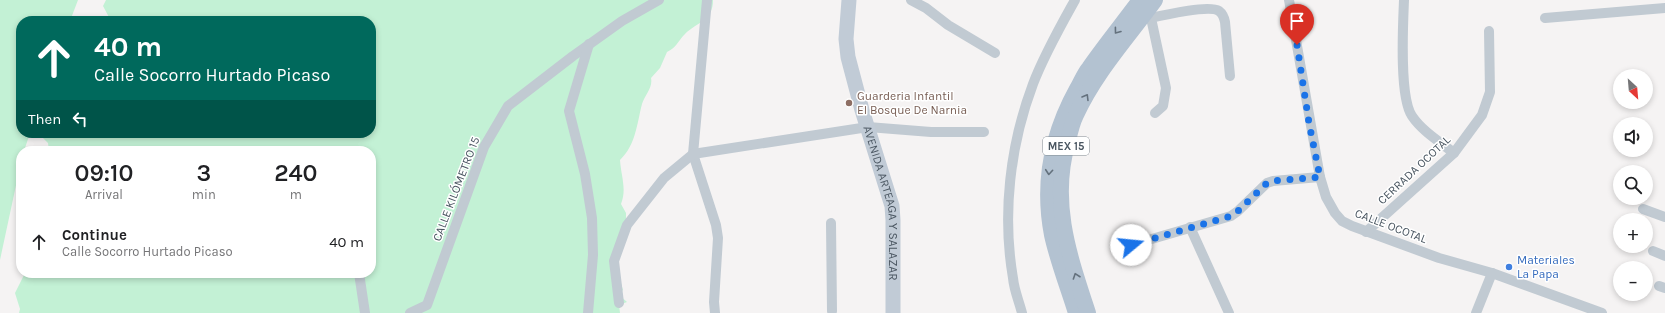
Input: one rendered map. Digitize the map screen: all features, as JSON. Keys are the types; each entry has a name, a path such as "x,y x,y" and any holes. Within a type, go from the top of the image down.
{"main road":[{"name":"MEX 15","path":"1076,313 1058,259 1052,234 1048,204 1050,164 1055,141 1064,116 1088,69 1140,0"},
{"name":"MEX 15","path":"1088,313 1070,260 1060,209 1060,191 1065,150 1077,113 1102,71 1146,19 1155,0"}],"street":[{"name":"CALLE KILÓMETRO 15","path":"410,313 427,309 484,147 508,106 589,44 622,21 659,0"},
{"path":"707,0 693,154 716,225 718,238 714,302 715,313"},
{"name":"AVENIDA ARTEAGA Y SALAZAR","path":"849,0 846,39 848,57 862,110 892,206 893,313"},
{"path":"911,0 926,8 948,25 995,53"},
{"path":"1022,313 1013,279 1008,237 1009,200 1016,139 1033,84 1057,32 1075,0"},
{"name":"CALLE OCOTAL","path":"1288,0 1320,177 1326,198 1342,221 1366,232 1439,258 1492,274 1602,313"},
{"path":"1404,0 1403,47 1406,104 1413,118 1454,153"},
{"path":"1156,113 1163,106 1166,88 1146,19 1207,8 1221,12 1225,22 1230,76"},
{"path":"1545,18 1665,8"},
{"name":"CERRADA OCOTAL","path":"1366,232 1454,153 1482,115 1488,102 1490,92 1489,31"},
{"path":"588,313 593,255 592,218 585,174 569,111 589,44"},
{"path":"619,303 614,261 627,225 664,178 693,154 868,127 931,132 984,132"},
{"path":"1131,245 1231,216 1267,183 1273,181 1320,177"},
{"path":"1643,209 1665,217"},
{"path":"831,312 832,223"},
{"path":"1190,227 1230,313"},
{"path":"1653,251 1665,256"},
{"path":"1476,313 1492,274"},
{"path":"360,278 365,313"}],"green space":[{"path":"0,0 78,0 72,16 16,16 16,138 28,138 26,146 16,146 16,185 0,260"},
{"path":"106,0 713,0 712,7 707,17 685,34 675,46 667,52 660,68 651,78 651,85 643,100 633,141 620,160 624,188 621,204 626,213 626,220 617,270 623,290 618,294 627,302 619,305 620,313 19,313 20,309 15,293 22,278 376,278 376,146 48,146 48,143 43,138 376,138 376,16 108,16 103,6"}],"place":[{"name":"Guarderia Infantil El Bosque De Narnia","path":"849,103"},
{"name":"Materiales La Papa","path":"1509,267"}],"route":[{"path":"1131,245 1231,216 1267,183 1273,181 1320,177 1309,123 1297,45"}]}
